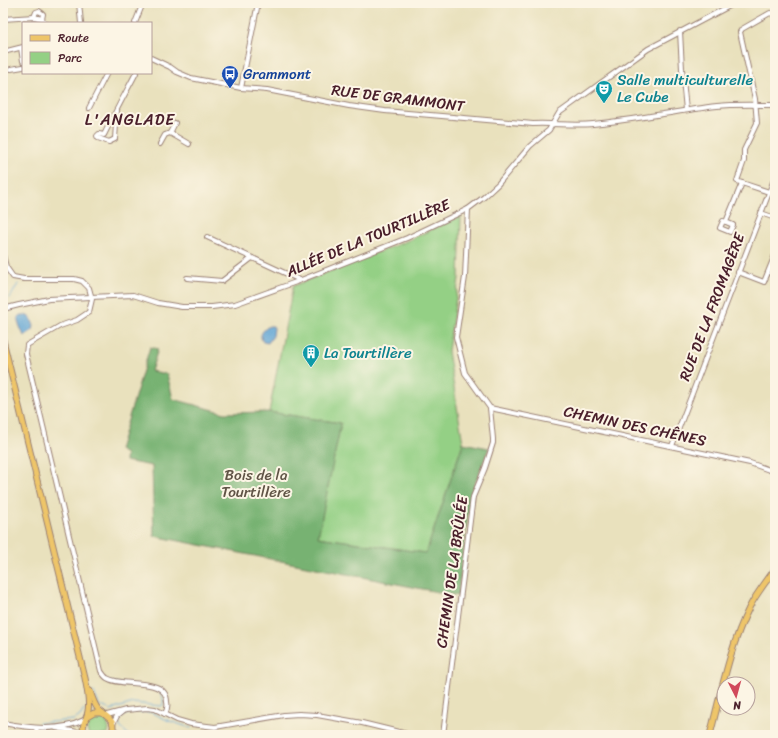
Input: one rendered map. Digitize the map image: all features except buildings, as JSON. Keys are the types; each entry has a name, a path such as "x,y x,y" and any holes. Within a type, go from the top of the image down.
{"main road":[{"path":"3,340 85,678 89,710 82,728 84,734"},
{"path":"710,735 735,644 744,618 750,606 775,569"},
{"path":"85,678 97,708 105,714 113,726 111,735"},
{"path":"86,718 94,712 105,714"}],"street":[{"path":"79,3 81,22"},
{"path":"135,22 143,3"},
{"path":"241,88 258,3"},
{"name":"ALLÉE DE LA TOURTILLÈRE","path":"91,297 133,295 158,303 182,307 205,307 235,304 407,238 468,209 484,197 498,184 530,146 549,130 559,113 624,66 648,49 735,3"},
{"path":"775,9 774,15 770,13 742,29 740,32 756,105 757,123 744,150 744,161 737,181 775,194"},
{"path":"34,17 36,12 39,11 43,14 42,19"},
{"path":"3,19 34,17 42,19 44,22"},
{"path":"680,31 686,110"},
{"path":"3,52 22,47"},
{"name":"RUE DE GRAMMONT","path":"152,58 187,76 241,88 267,90 349,106 385,111 533,124 594,124 718,106 775,105"},
{"path":"11,68 22,67"},
{"path":"89,108 106,74"},
{"path":"117,110 116,137 112,141 104,141 98,138 100,133 104,135 135,74"},
{"path":"170,134 175,123"},
{"path":"160,144 165,135 170,134 190,144"},
{"name":"RUE DE LA FROMAGÈRE","path":"672,446 775,176"},
{"path":"726,222 742,183"},
{"path":"468,209 465,277 456,337 465,373 490,408"},
{"path":"761,213 775,218"},
{"path":"207,237 300,280"},
{"path":"3,255 6,267 13,277 24,279 74,279 82,281 89,288 92,299 90,312 77,320 60,326 27,345 26,354 101,671 108,679 150,685 161,689 165,692 167,698 168,705 165,714"},
{"path":"738,272 764,282 775,255"},
{"path":"187,278 222,281 252,258"},
{"path":"3,309 19,304 49,299 91,297"},
{"name":"CHEMIN DES CHÊNES","path":"490,408 750,463 775,472"},
{"name":"CHEMIN DE LA BRÛLÉE","path":"443,735 473,497 493,443 490,408"},
{"path":"105,714 147,708 191,724 215,727 299,714 317,715 362,723 411,735"},
{"path":"122,735 113,726 117,716 126,710"},
{"path":"3,723 36,728 72,725 86,718"},
{"path":"46,727 84,734"},
{"path":"36,728 38,735"}],"green space":[{"path":"461,216 459,278 448,351 463,443 426,553 317,537 341,423 269,412 293,286 409,240"},
{"name":"Bois de la Tourtillère","path":"150,347 158,349 151,371 167,374 173,399 225,413 269,412 341,423 318,537 426,553 463,443 489,448 470,496 458,596 154,536 152,466 125,461 126,454 119,450"},
{"path":"95,717 99,717 107,721 109,730 107,735 89,735 87,729 88,724 90,720"}],"water":[{"path":"21,315 30,318 34,326 33,330 24,336 18,322 18,317"},
{"path":"269,326 273,326 274,328 273,336 268,343 263,342 261,335"}],"waterway":[{"path":"10,298 18,284"},
{"path":"94,692 99,705 111,710 133,703 163,705 162,696 155,689 104,680"},
{"path":"39,723 74,720 80,716 84,710"},
{"path":"129,735 120,727 119,721 124,715 134,712 151,712 167,720 191,728"},
{"path":"57,735 56,733 58,732 74,735"}],"place":[{"name":"Grammont","path":"230,89"},
{"name":"Salle multiculturelle Le Cube","path":"604,104"},
{"name":"La Tourtillère","path":"311,368"}],"district":[{"name":"L'ANGLADE","path":"130,119"}]}
